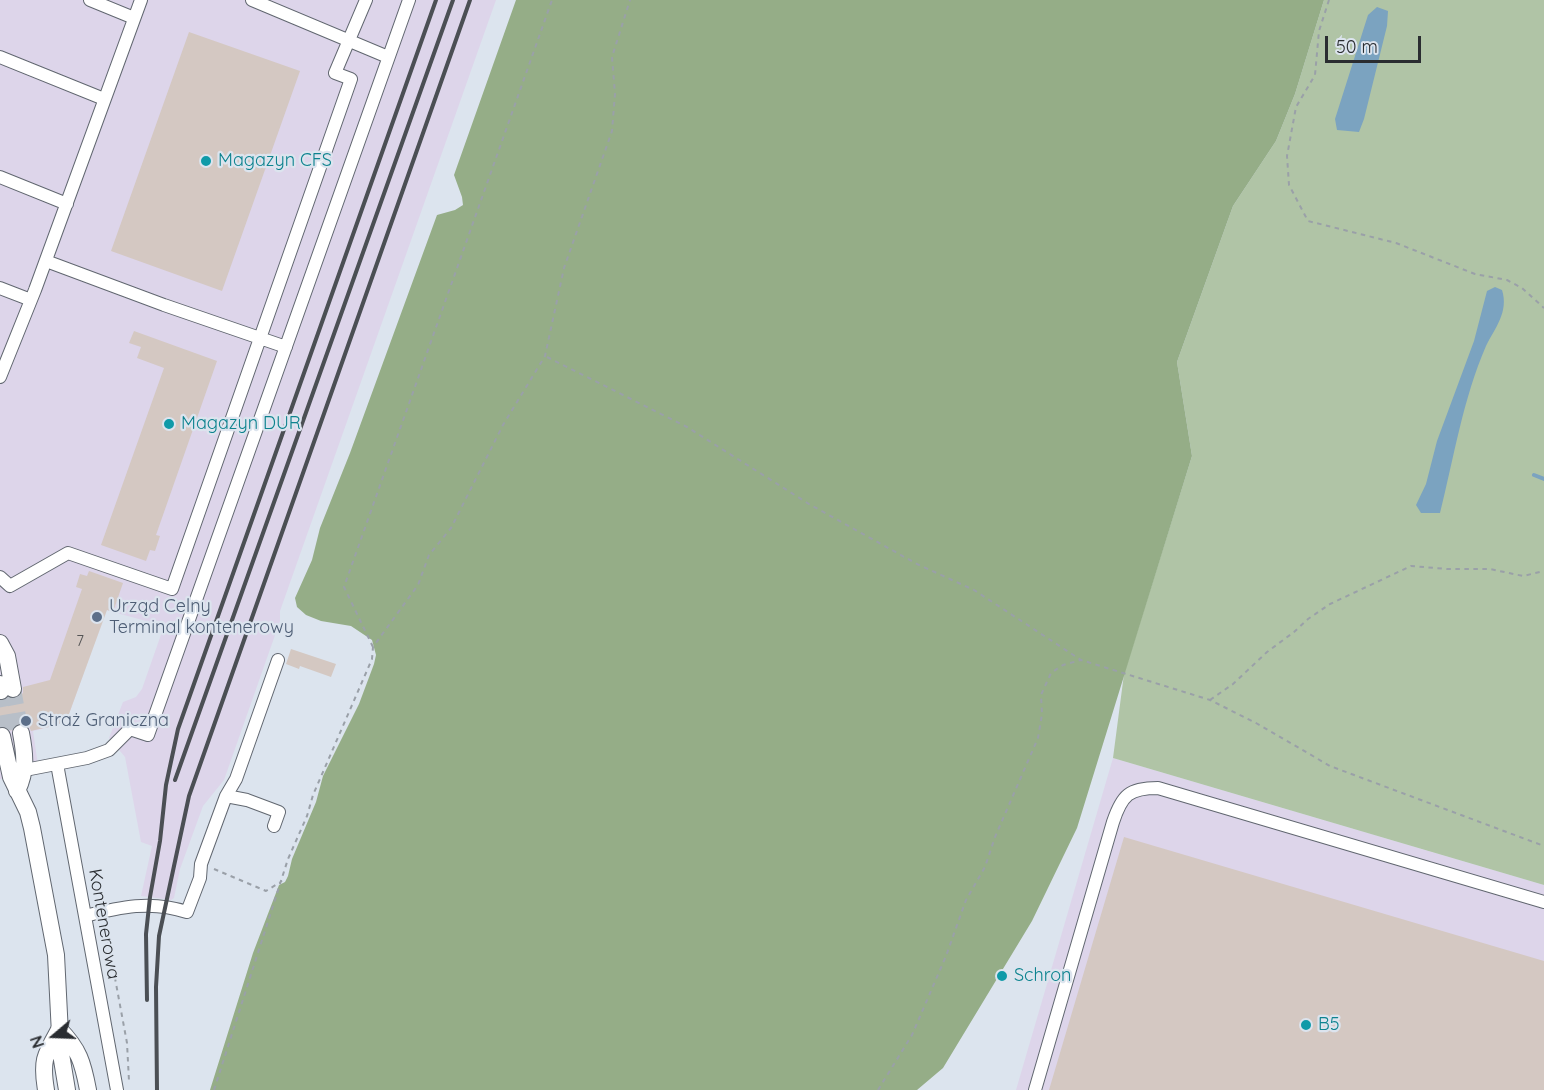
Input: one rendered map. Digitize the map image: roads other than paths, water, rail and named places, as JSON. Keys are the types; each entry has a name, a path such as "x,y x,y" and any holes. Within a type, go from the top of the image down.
{"main road":[{"path":"0,643 7,656 5,688"},
{"path":"11,734 25,757 25,770 17,791 11,734"},
{"path":"0,768 17,791 28,812 32,828 56,955 61,1054 67,1090"},
{"path":"0,778 17,791"},
{"path":"46,1090 44,1056 59,1029"},
{"path":"56,1090 52,1058 59,1029"},
{"path":"59,1029 67,1049 77,1090"},
{"path":"59,1029 74,1044 79,1053 88,1090"}],"lane":[{"path":"90,0 134,18"},
{"path":"0,377 46,261 141,0"},
{"path":"252,0 388,57"},
{"path":"0,576 10,586 68,553 172,589 351,79 335,73 366,0"},
{"path":"25,770 87,758 109,750 130,729 148,735 409,0"},
{"path":"0,57 104,99"},
{"path":"0,177 67,204"},
{"path":"46,261 286,347"},
{"path":"0,288 31,300"},
{"path":"85,916 142,904 173,907 187,912 200,878 201,864 226,796 234,784 278,660"},
{"name":"Kontenerowa","path":"57,764 117,1090"},
{"path":"1035,1090 1113,822 1124,797 1133,790 1158,788 1544,902"},
{"path":"226,796 247,800 279,812 274,826"}],"water":[{"path":"1377,7 1388,11 1387,26 1364,119 1359,132 1337,130 1335,119 1368,15"},
{"path":"1495,287 1502,290 1504,306 1471,387 1440,513 1421,513 1416,505 1426,484 1437,441 1474,341 1487,291"}],"waterway":[{"path":"1534,475 1544,479"}],"tunnel":[{"path":"13,689 21,733"},
{"path":"1,691 9,735"}],"railway":[{"path":"147,1000 146,934 150,897 160,841 166,785 178,729 436,0"},
{"path":"175,780 453,0"},
{"path":"157,1090 156,987 159,936 189,796 470,0"}],"place":[{"name":"Magazyn CFS","path":"206,161"},
{"name":"Magazyn DUR","path":"169,424"},
{"name":"Urząd Celny Terminal kontenerowy","path":"97,617"},
{"name":"Straż Graniczna","path":"26,721"},
{"name":"Schron","path":"1002,976"},
{"name":"B5","path":"1306,1025"}]}
